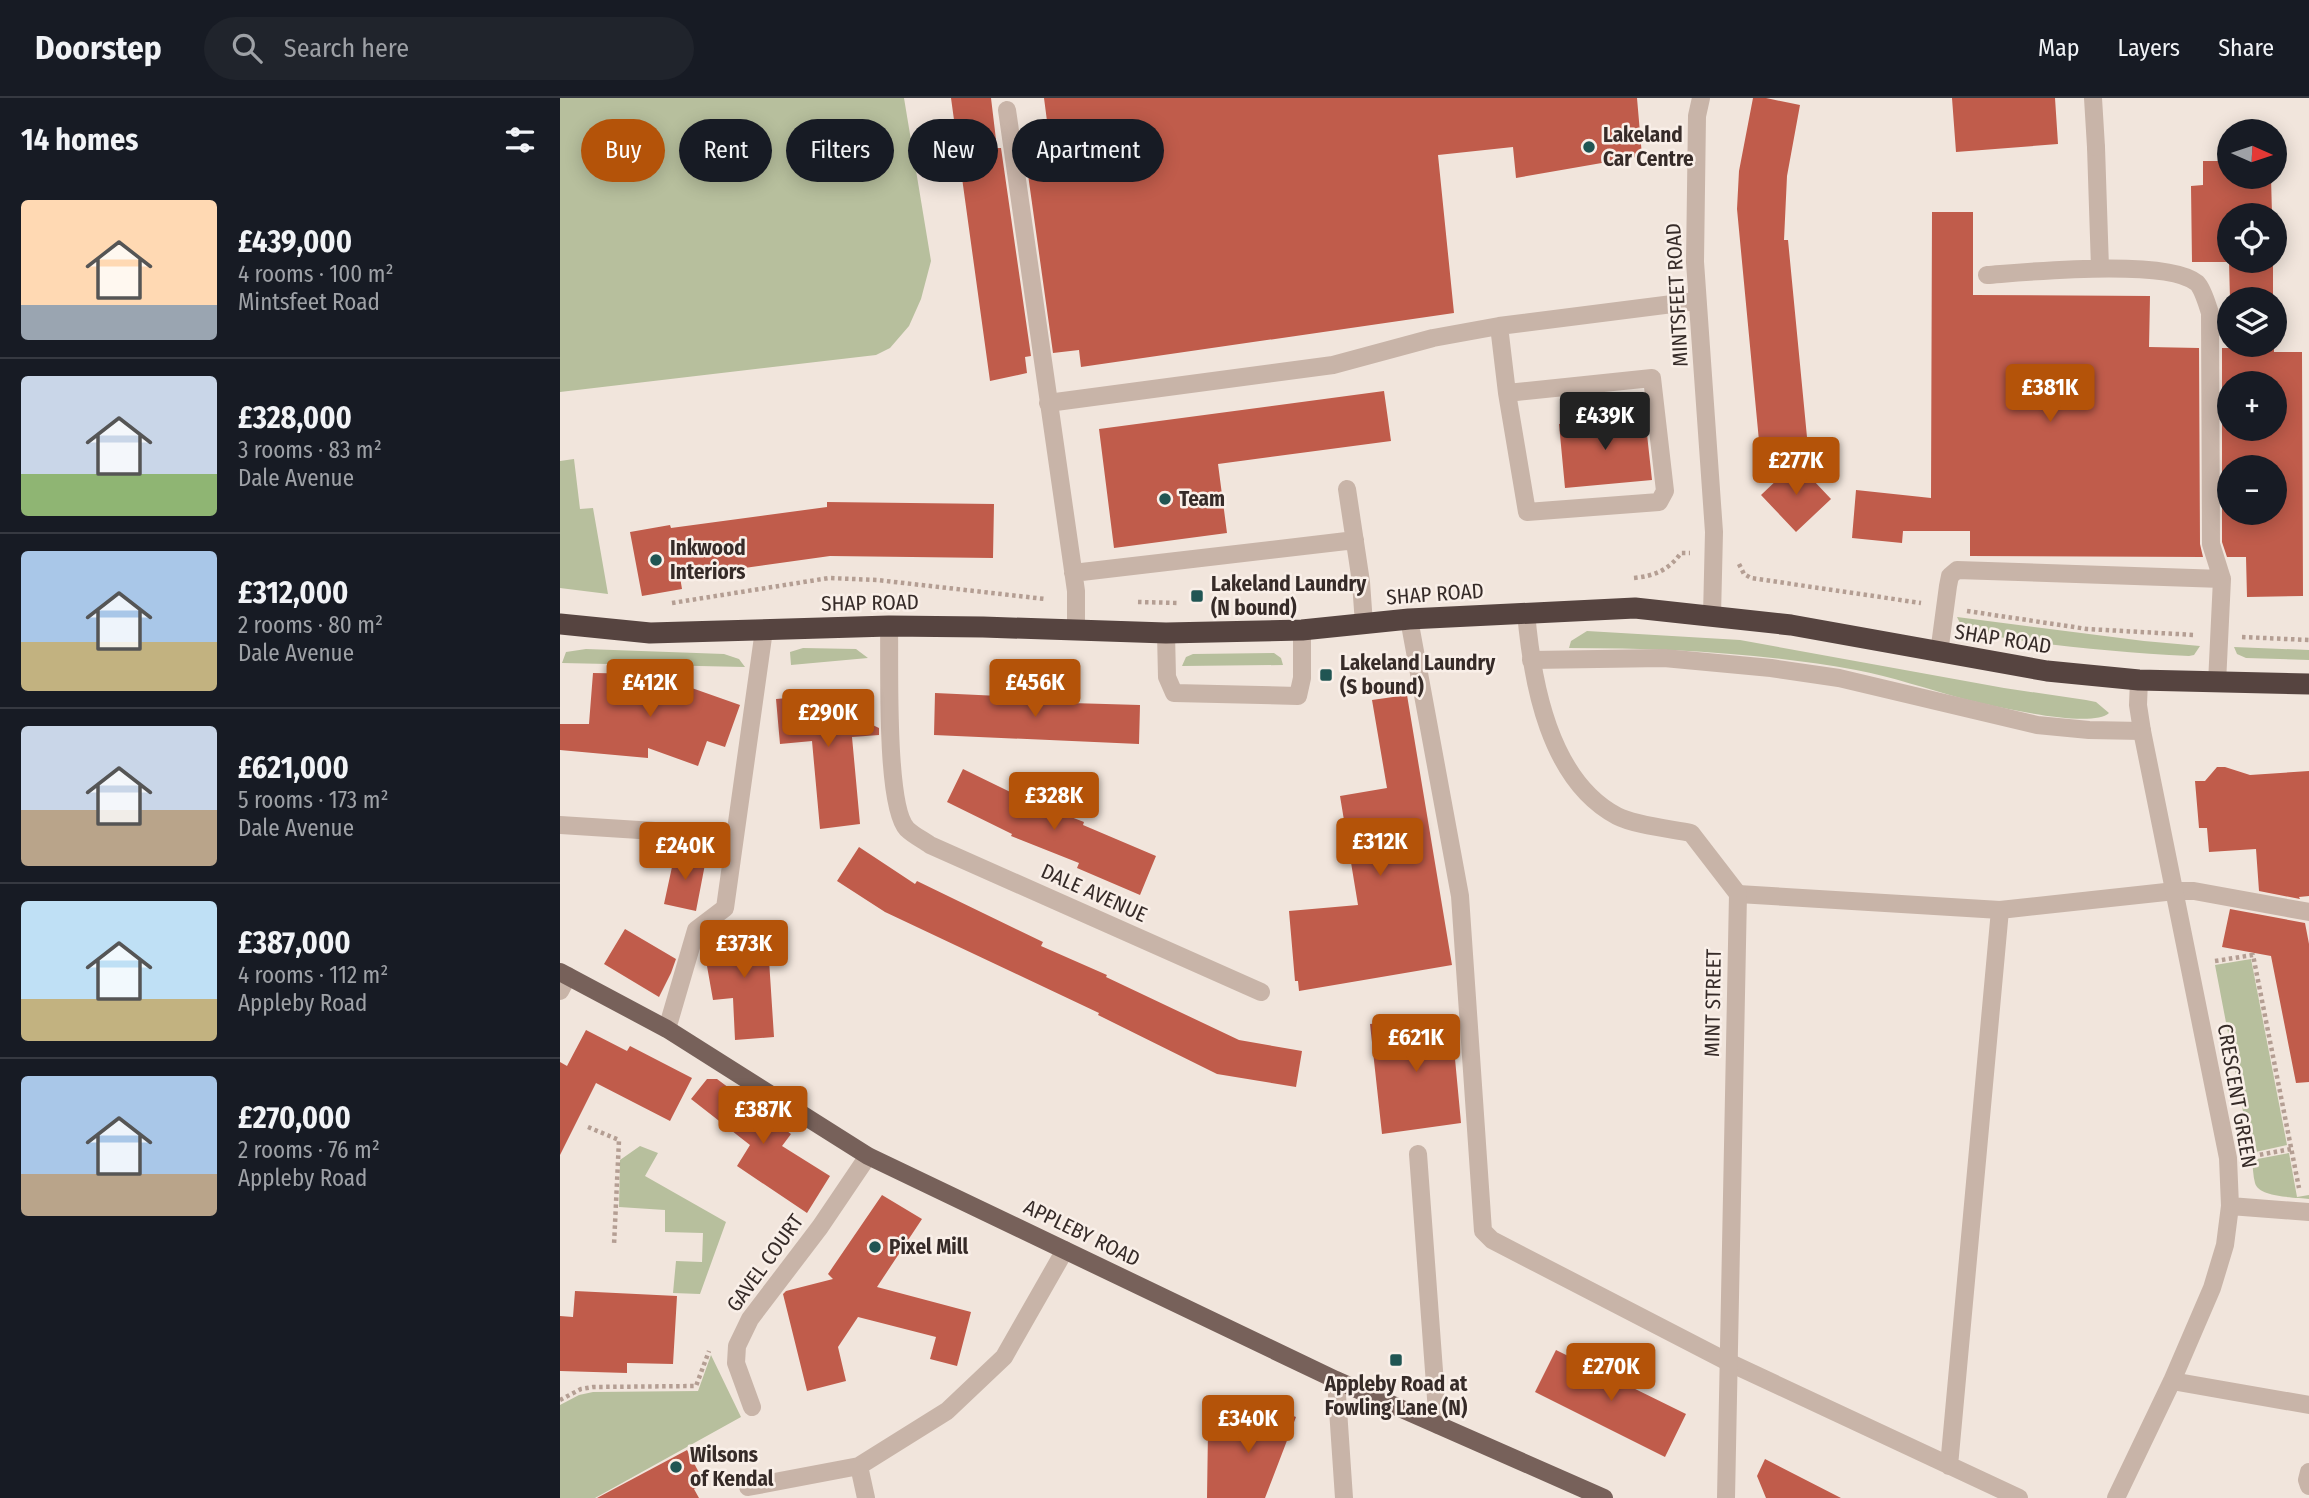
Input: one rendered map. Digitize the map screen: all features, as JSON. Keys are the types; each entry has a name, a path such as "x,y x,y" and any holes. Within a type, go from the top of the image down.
{"highway":[{"name":"SHAP ROAD","path":"560,624 649,633 889,626 1166,633 1303,630 1409,619 1635,608 1791,625 2047,671 2138,680 2309,684"}],"main road":[{"name":"APPLEBY ROAD","path":"563,979 667,1028 868,1156 1336,1380 1604,1498"}],"street":[{"name":"MINTSFEET ROAD","path":"1701,98 1697,116 1695,262 1714,532 1712,616"},
{"path":"2092,98 2100,268"},
{"path":"1007,110 1076,591 1076,630"},
{"path":"1987,275 2100,268 2178,273 2198,284 2210,313 2211,544 2222,579 2217,683"},
{"path":"1048,403 1333,365 1433,338 1499,326 1696,301"},
{"path":"1499,326 1507,393 1527,512 1658,502 1665,491 1653,378 1507,393"},
{"path":"1347,489 1364,624"},
{"path":"1073,573 1355,540"},
{"path":"1939,653 1950,576 1957,570 2222,579"},
{"path":"1527,612 1531,660 1541,708 1558,752 1598,804 1620,817 1691,833 1738,894 2000,910 2194,891 2309,912"},
{"path":"1409,619 1460,896 1483,1231 1492,1240 1728,1362 2019,1498"},
{"name":"DALE AVENUE","path":"889,626 892,775 898,808 906,829 930,845 1261,992"},
{"path":"667,1028 696,930 725,908 764,650 764,630"},
{"path":"1166,633 1167,677 1174,693 1298,695 1302,678 1303,630"},
{"path":"1531,660 1664,658 1771,668 1839,678 2037,725 2142,732"},
{"name":"CRESCENT GREEN","path":"2116,1498 2212,1289 2225,1245 2230,1206 2228,1158 2142,732 2138,680"},
{"path":"560,825 734,836"},
{"name":"MINT STREET","path":"1726,1498 1738,894"},
{"path":"1949,1466 2000,910"},
{"path":"1418,1154 1438,1425"},
{"name":"GAVEL COURT","path":"752,1407 736,1363 737,1346 750,1319 820,1227 868,1156"},
{"path":"2230,1206 2309,1212"},
{"path":"748,1488 859,1466 947,1411 1004,1357 1065,1250"},
{"path":"1336,1380 1344,1498"},
{"path":"2172,1381 2309,1405"},
{"path":"859,1466 866,1498"},
{"path":"2309,1472 2309,1486"}],"path":[{"path":"1738,555 1740,567 1744,574 1751,578 1924,604"},
{"path":"667,603 829,578 877,580 1055,600"},
{"path":"1960,610 2087,629 2208,636"},
{"path":"2235,637 2309,640"},
{"path":"2214,961 2253,956 2300,1192 2309,1191"},
{"path":"588,1127 619,1140 614,1245"},
{"path":"2252,1156 2291,1149"},
{"path":"560,1400 582,1389 593,1387 696,1386 710,1351"}],"green space":[{"path":"560,98 904,98 908,122 908,182 918,182 931,261 921,299 909,326 890,348 876,355 560,392"},
{"path":"574,459 580,509 593,508 608,594 560,588 560,461"},
{"path":"1957,617 2200,646 2194,655 2189,656 2048,644 1964,631"},
{"path":"1587,631 1740,640 2004,688 2086,700 2096,702 2109,713 2099,718 2082,719 2039,715 1964,699 1870,673 1785,659 1677,650 1569,648 1571,641"},
{"path":"2234,647 2309,650 2309,660 2246,658 2237,654"},
{"path":"803,648 856,649 868,658 791,665 790,652"},
{"path":"586,649 724,654 739,659 745,667 562,663 566,652"},
{"path":"1274,653 1281,658 1283,665 1182,666 1186,657 1193,654"},
{"path":"2251,959 2287,1145 2251,1153 2215,965"},
{"path":"640,1146 658,1153 645,1176 726,1222 700,1294 673,1293 676,1261 702,1262 703,1233 665,1232 665,1210 619,1207 620,1160"},
{"path":"2289,1153 2297,1197 2309,1195 2309,1199 2263,1192 2255,1183 2252,1160"},
{"path":"711,1355 741,1417 595,1498 560,1498 560,1405 579,1395 593,1392 698,1391"}],"building":[{"path":"951,98 991,98 994,119 954,119"},
{"path":"1044,98 1637,98 1642,156 1516,178 1513,147 1438,155 1454,313 1081,367 1079,350 1053,353 1029,182 1164,182 1164,119 1047,119"},
{"path":"1753,98 1800,105 1787,176 1784,240 1788,240 1807,437 1759,441 1737,209 1739,171"},
{"path":"1952,98 2055,98 2058,144 1956,152"},
{"path":"998,148 1001,148 1031,356 1025,357 1027,373 990,381 963,182 998,182"},
{"path":"2203,161 2217,161 2217,189 2271,189 2272,203 2217,203 2217,262 2192,262 2191,186 2203,185"},
{"path":"1932,212 1973,212 1973,295 2150,296 2149,347 2199,348 2200,544 2203,557 1970,556 1970,531 1903,531 1902,543 1852,538 1856,490 1931,498"},
{"path":"2229,273 2273,273 2273,287 2230,287"},
{"path":"2287,352 2302,352 2303,596 2247,597 2246,557 2227,557 2222,542 2222,525 2287,525 2287,455 2222,455 2222,441 2287,441 2287,371 2222,371 2222,357 2287,357"},
{"name":"Team","path":"1384,391 1391,441 1218,464 1227,533 1114,548 1099,429"},
{"path":"1645,416 1652,480 1565,488 1559,424"},
{"path":"1796,462 1831,499 1796,532 1761,495"},
{"path":"827,502 994,504 993,558 830,556 680,577 682,589 642,596 630,532 827,507"},
{"path":"593,673 652,674 740,705 725,747 707,741 698,766 648,748 648,758 560,750 560,724 589,724"},
{"path":"858,692 860,719 879,728 879,735 852,737 860,824 820,829 812,741 780,744 776,699"},
{"path":"935,693 1140,705 1139,744 934,735"},
{"path":"1407,695 1452,965 1299,991 1298,981 1295,981 1289,911 1358,905 1340,796 1387,788 1372,700"},
{"path":"2217,767 2250,775 2309,771 2309,896 2299,897 2300,899 2259,891 2256,849 2209,852 2207,828 2199,828 2195,781 2205,781"},
{"path":"963,769 1156,856 1140,895 1077,868 1079,863 1011,836 1012,834 947,802"},
{"path":"859,847 915,884 917,881 1043,942 1041,946 1107,975 1106,977 1239,1040 1302,1051 1296,1087 1217,1074 1098,1015 1099,1013 885,912 837,881"},
{"path":"675,853 706,859 696,911 664,904"},
{"path":"2230,909 2305,923 2309,944 2309,1082 2296,1083 2271,956 2222,947"},
{"path":"625,929 676,959 659,997 604,964"},
{"path":"767,929 774,1037 735,1040 733,998 713,1000 704,949 734,930"},
{"path":"1451,1016 1461,1123 1382,1134 1370,1024"},
{"path":"586,1030 627,1051 630,1046 692,1078 670,1121 596,1083 560,1155 560,1062 567,1066"},
{"path":"707,1079 717,1079 791,1134 782,1146 830,1176 807,1213 737,1166 750,1145 691,1099"},
{"path":"882,1195 922,1219 877,1287 971,1312 957,1366 930,1359 936,1337 858,1317 838,1347 846,1381 807,1391 783,1294 833,1279 828,1274"},
{"path":"575,1291 677,1296 673,1364 627,1363 627,1373 560,1371 560,1316 573,1317"},
{"path":"1556,1350 1686,1414 1665,1457 1535,1392"},
{"path":"1252,1400 1296,1417 1265,1498 1207,1498 1208,1430 1236,1440"},
{"name":"Wilsons of Kendal","path":"687,1450 705,1484 694,1489 699,1498 597,1498"},
{"path":"1765,1459 1841,1498 1766,1498 1757,1476"}],"place":[{"name":"Lakeland Car Centre","path":"1589,147"},
{"name":"Team","path":"1165,499"},
{"name":"Inkwood Interiors","path":"656,560"},
{"name":"Lakeland Laundry (N bound)","path":"1197,596"},
{"name":"Lakeland Laundry (S bound)","path":"1326,675"},
{"name":"Pixel Mill","path":"875,1247"},
{"name":"Appleby Road at Fowling Lane (N)","path":"1396,1360"},
{"name":"Wilsons of Kendal","path":"676,1467"}]}
